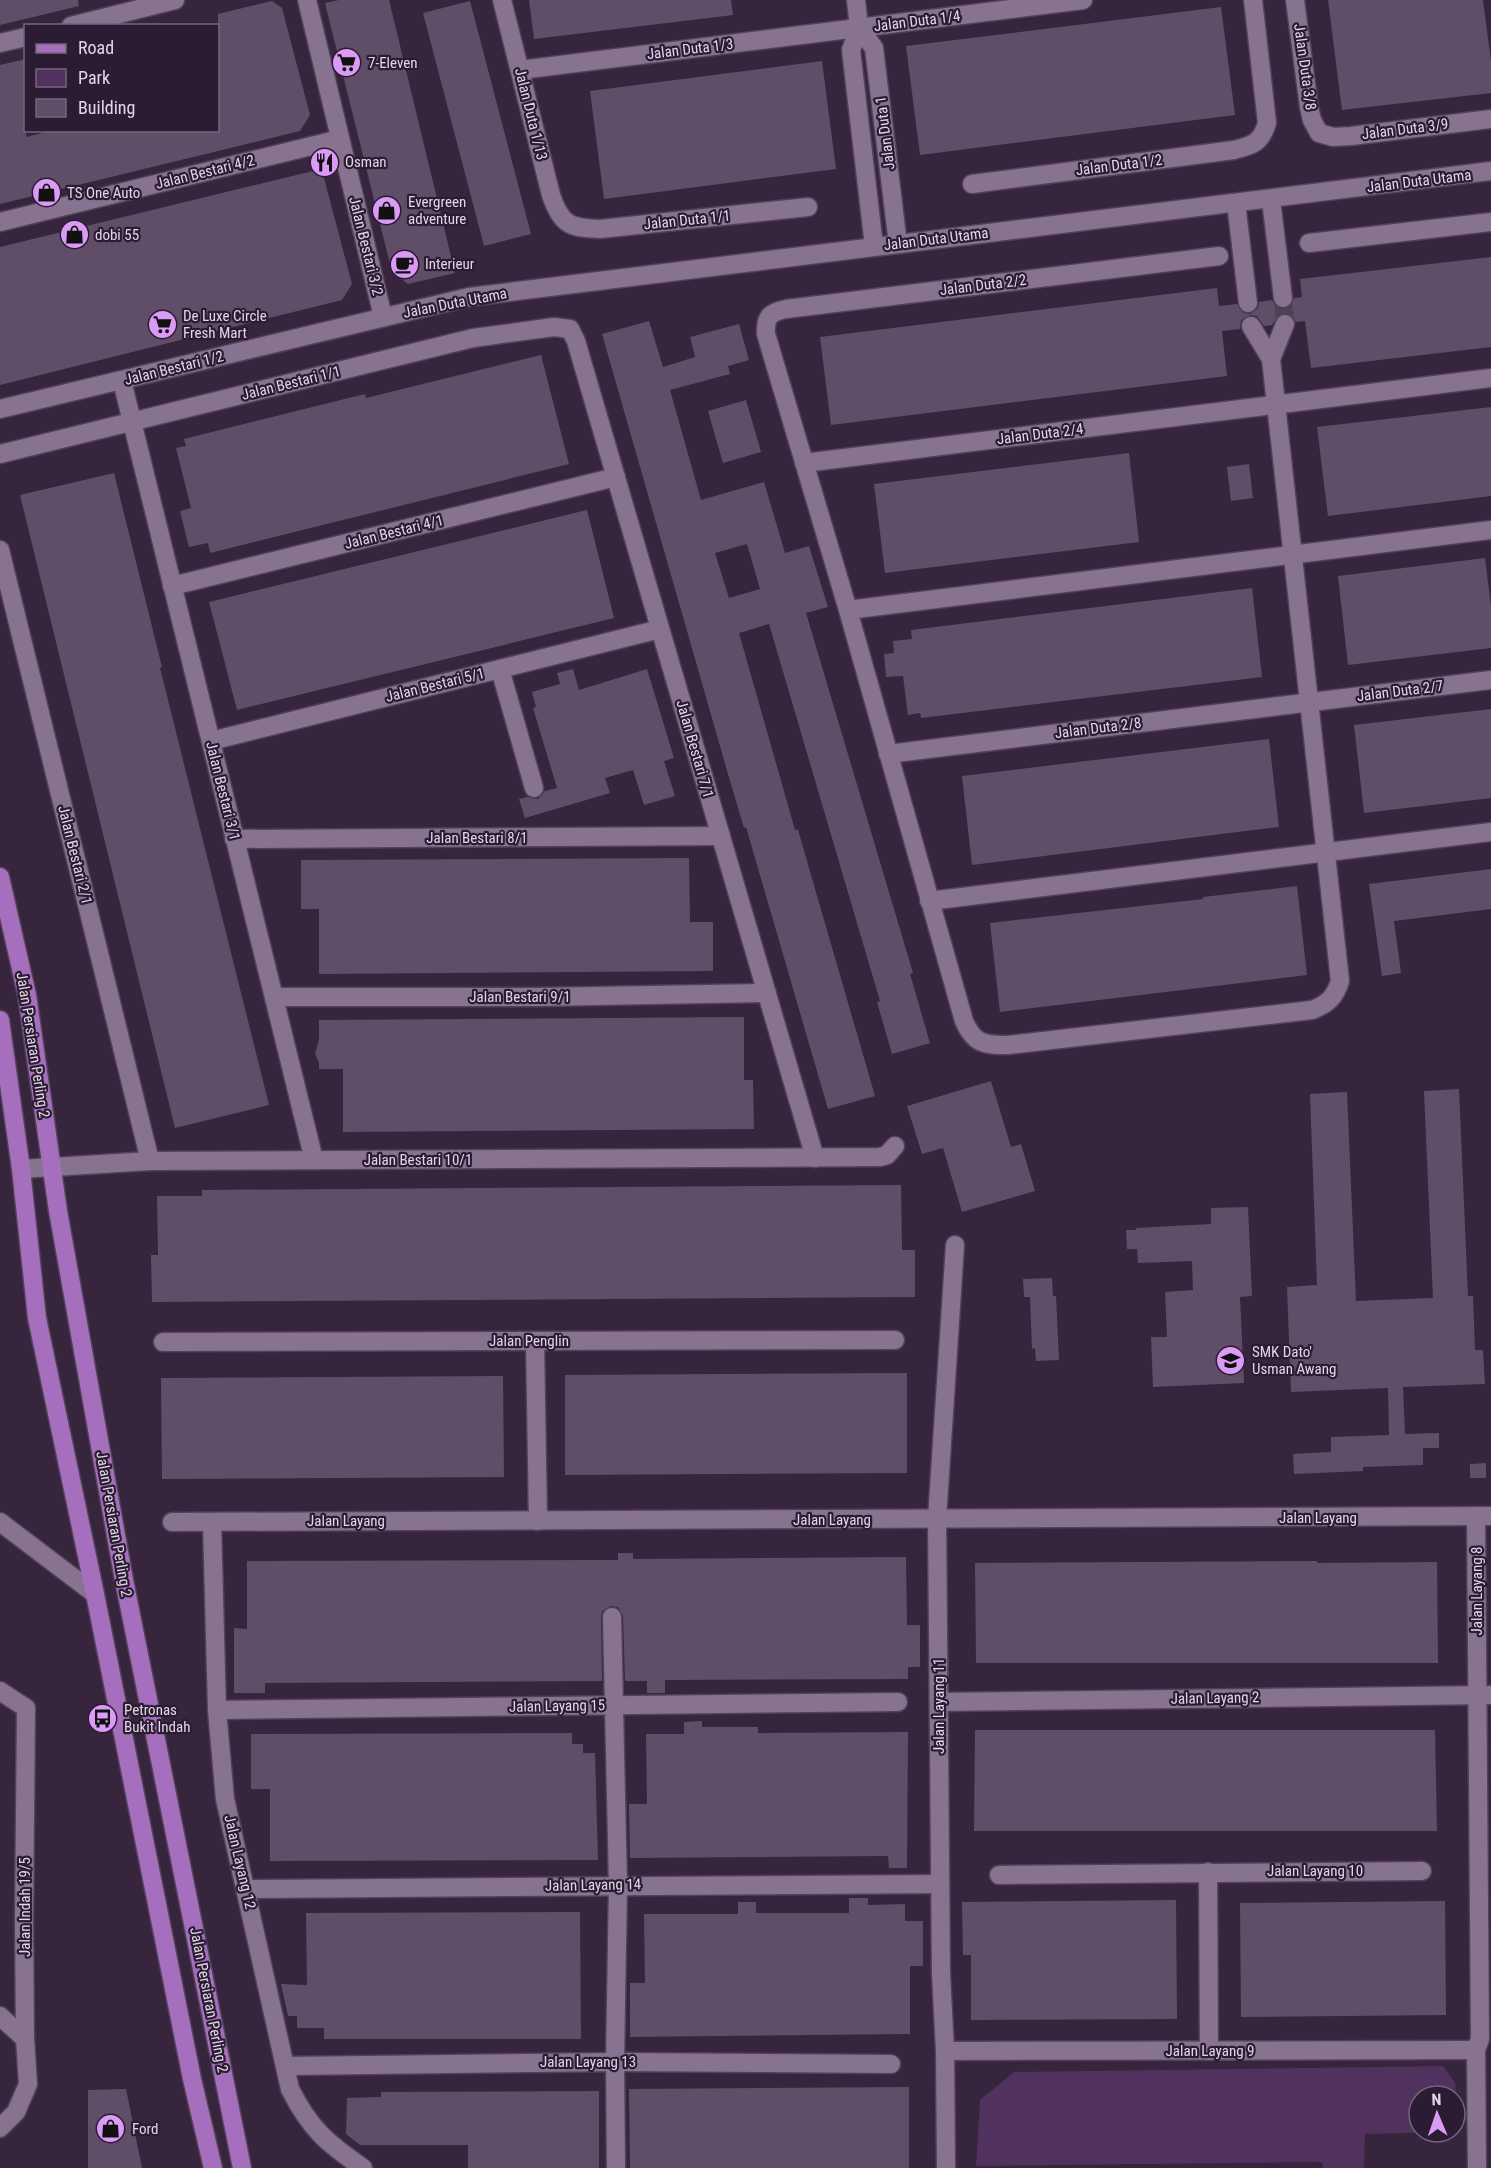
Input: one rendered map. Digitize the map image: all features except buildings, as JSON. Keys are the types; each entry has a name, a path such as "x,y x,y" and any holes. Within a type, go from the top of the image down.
{"main road":[{"name":"Jalan Persiaran Perling 2","path":"0,877 27,995 60,1223 124,1580 242,2168"},
{"name":"Jalan Persiaran Perling 2","path":"0,1020 21,1169 37,1318 192,2079 213,2168"}],"street":[{"path":"79,24 175,0"},
{"name":"Jalan Bestari 3/2","path":"307,0 383,317"},
{"name":"Jalan Duta 1/13","path":"502,0 551,195 557,213 567,225"},
{"name":"Jalan Duta 1","path":"856,0 859,28 851,50 874,246"},
{"name":"Jalan Duta 1/4","path":"859,28 1083,0"},
{"name":"Jalan Duta 1/2","path":"972,184 1251,146 1263,136 1267,123 1253,0"},
{"name":"Jalan Duta 3/8","path":"1295,0 1309,107 1312,120 1319,133"},
{"name":"Jalan Duta 1/3","path":"520,70 859,28"},
{"name":"Jalan Duta 1","path":"859,28 874,48 898,244"},
{"path":"0,43 24,37"},
{"name":"Jalan Duta 3/9","path":"1319,133 1351,136 1491,119"},
{"name":"Jalan Bestari 4/2","path":"0,222 340,139"},
{"name":"Jalan Duta Utama","path":"383,317 469,297 874,246 1271,200 1491,171"},
{"path":"1271,200 1283,298"},
{"path":"1236,203 1248,303"},
{"name":"Jalan Duta 1/1","path":"567,225 582,229 600,229 808,207"},
{"path":"1310,243 1491,222"},
{"name":"Jalan Duta 2/2","path":"804,463 766,334 767,317 776,311 1218,256"},
{"name":"Jalan Bestari 1/2","path":"0,410 383,317"},
{"path":"1271,359 1285,324"},
{"path":"804,463 964,1021 969,1032 977,1041 991,1045 1008,1045 1312,1010 1324,1006 1332,999 1340,981 1271,359 1251,326"},
{"name":"Jalan Bestari 1/1","path":"0,454 473,338 562,327 570,329 576,341"},
{"name":"Jalan Bestari 7/1","path":"576,341 814,1158"},
{"name":"Jalan Duta 2/4","path":"804,463 1491,378"},
{"name":"Jalan Bestari 3/1","path":"122,381 314,1160"},
{"name":"Jalan Bestari 4/1","path":"172,586 616,477"},
{"path":"848,610 1491,530"},
{"name":"Jalan Bestari 2/1","path":"0,549 150,1161"},
{"name":"Jalan Bestari 5/1","path":"211,741 660,629"},
{"path":"500,669 534,788"},
{"name":"Jalan Duta 2/7","path":"1309,702 1491,680"},
{"name":"Jalan Duta 2/8","path":"888,754 1309,702"},
{"path":"929,901 1491,832"},
{"name":"Jalan Bestari 8/1","path":"234,839 720,836"},
{"name":"Jalan Bestari 9/1","path":"274,997 539,997 767,993"},
{"name":"Jalan Bestari 10/1","path":"21,1169 150,1161 880,1157 888,1155 896,1146"},
{"name":"Jalan Layang 11","path":"946,2168 945,2051 941,1973 937,1519 955,1245"},
{"name":"Jalan Penglin","path":"163,1342 895,1340"},
{"path":"535,1341 538,1521"},
{"name":"Jalan Layang","path":"172,1522 1484,1516"},
{"name":"Jalan Layang 8","path":"1477,2168 1476,2050 1480,2039 1484,1516"},
{"path":"0,1522 95,1594"},
{"name":"Jalan Layang 12","path":"212,1522 217,1710 225,1799 290,2089 301,2111 314,2128 328,2143 363,2168"},
{"path":"612,1617 618,1885 616,2168"},
{"name":"Jalan Indah 19/5","path":"0,1691 26,1708 25,2039 28,2084 16,2112 0,2128"},
{"name":"Jalan Layang 2","path":"940,1702 1484,1695"},
{"name":"Jalan Layang 15","path":"217,1710 898,1702"},
{"name":"Jalan Layang 10","path":"999,1875 1422,1871"},
{"path":"1208,1872 1209,2051"},
{"name":"Jalan Layang 14","path":"246,1889 940,1884"},
{"path":"0,2016 25,2039"},
{"name":"Jalan Layang 9","path":"945,2051 1476,2050"},
{"name":"Jalan Layang 13","path":"286,2066 615,2062 891,2064"}],"green space":[{"path":"1443,2066 1455,2084 1407,2084 1407,2133 1365,2134 1364,2168 1323,2168 1322,2162 976,2166 980,2100 1014,2072"}],"tunnel":[{"path":"1283,298 1285,324"}],"place":[{"name":"7-Eleven","path":"347,63"},
{"name":"Osman","path":"324,162"},
{"name":"TS One Auto","path":"46,193"},
{"name":"Evergreen adventure","path":"387,211"},
{"name":"dobi 55","path":"74,235"},
{"name":"Interieur","path":"404,264"},
{"name":"De Luxe Circle Fresh Mart","path":"162,325"},
{"name":"SMK Dato' Usman Awang","path":"1231,1361"},
{"name":"Petronas Bukit Indah","path":"103,1719"},
{"name":"Ford","path":"111,2129"}]}
